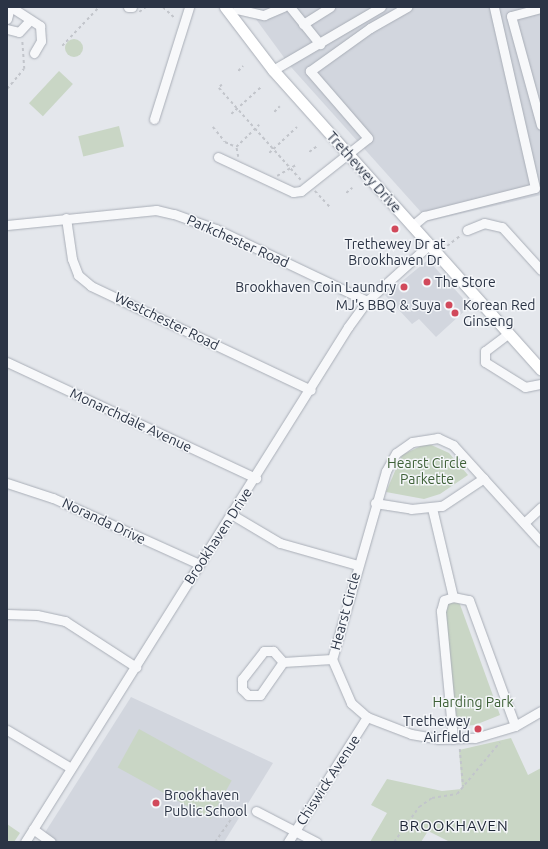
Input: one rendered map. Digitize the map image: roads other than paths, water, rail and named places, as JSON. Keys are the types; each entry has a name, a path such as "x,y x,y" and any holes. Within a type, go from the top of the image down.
{"main road":[{"name":"Trethewey Drive","path":"232,9 273,70 541,370"}],"street":[{"path":"7,19 10,7 40,26 42,35 34,53"},
{"path":"128,7 133,11"},
{"path":"154,119 182,24 189,7"},
{"path":"232,9 264,15 283,7"},
{"path":"290,7 320,44"},
{"path":"303,24 330,7"},
{"path":"273,70 320,44 380,7"},
{"path":"218,156 293,192 307,186 348,154 368,138 310,71 370,28 407,7"},
{"path":"412,226 424,216 535,188 494,7"},
{"path":"541,8 511,16 541,125"},
{"path":"7,29 19,32 30,20"},
{"name":"Parkchester Road","path":"7,225 156,210 174,214 216,229 366,301"},
{"name":"Westchester Road","path":"66,218 72,259 78,275 91,286 311,390"},
{"path":"467,230 484,223 502,227 541,270"},
{"name":"Brookhaven Drive","path":"25,842 136,667 199,564 256,478 366,301 429,245"},
{"path":"509,333 485,352 485,362 522,386 541,384"},
{"name":"Monarchdale Avenue","path":"7,362 256,478"},
{"name":"Hearst Circle","path":"541,542 453,445 438,438 421,438 405,446 390,460 375,503 332,659 344,692 367,717 411,734 453,740 475,738 514,726 541,711"},
{"path":"375,503 393,508 432,508 451,502 484,478"},
{"name":"Noranda Drive","path":"7,483 53,498 199,564"},
{"path":"524,523 541,507"},
{"path":"432,508 453,597"},
{"path":"231,514 280,543 358,565"},
{"path":"453,740 441,611 444,600 453,597 469,600 514,726"},
{"path":"7,614 42,615 65,621 136,667"},
{"path":"264,651 273,651 283,662 260,695 248,695 242,689 242,679 264,651"},
{"path":"283,662 332,659"},
{"name":"Chiswick Avenue","path":"288,842 367,717"},
{"path":"7,730 71,768"},
{"path":"256,812 316,842"},
{"path":"33,829 51,842"}],"place":[{"name":"Trethewey Dr at Brookhaven Dr","path":"395,229"},
{"name":"The Store","path":"427,282"},
{"name":"Brookhaven Coin Laundry","path":"404,287"},
{"name":"MJ's BBQ & Suya","path":"449,305"},
{"name":"Korean Red Ginseng","path":"455,313"},
{"name":"Trethewey Airfield","path":"478,729"},
{"name":"Brookhaven Public School","path":"156,803"}],"district":[{"name":"BROOKHAVEN","path":"454,826"}],"park label":[{"name":"Hearst Circle Parkette","path":"427,472"},
{"name":"Harding Park","path":"473,702"}]}
